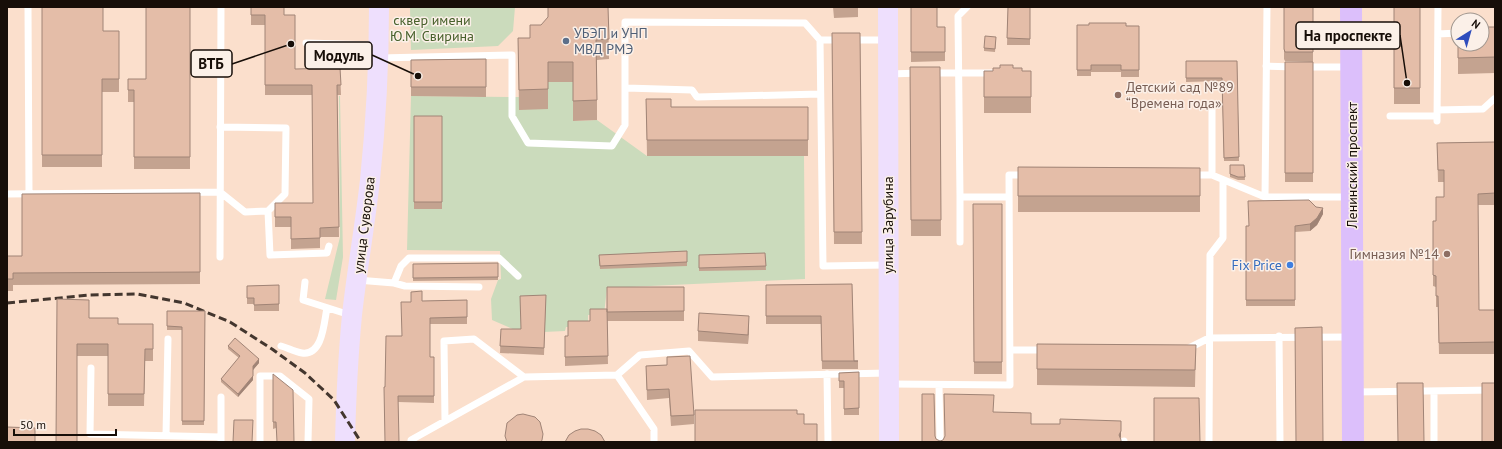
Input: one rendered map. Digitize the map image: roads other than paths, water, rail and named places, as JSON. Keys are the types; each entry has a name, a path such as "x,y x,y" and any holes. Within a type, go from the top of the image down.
{"main road":[{"name":"Ленинский проспект","path":"1351,7 1353,442"}],"street":[{"name":"улица Суворова","path":"345,442 352,316 370,180 379,52 379,7"},
{"name":"улица Зарубина","path":"888,7 889,442"}],"lane":[{"path":"28,7 29,194"},
{"path":"220,257 222,7"},
{"path":"960,242 958,16 967,7"},
{"path":"1265,197 1267,7"},
{"path":"1437,116 1438,7"},
{"path":"306,44 379,52 512,55 512,116 528,143 612,146 625,124 625,22 805,23 820,40 823,266 888,265"},
{"path":"1438,34 1450,33"},
{"path":"820,40 888,40"},
{"path":"1266,66 1352,67"},
{"path":"888,74 999,73"},
{"path":"626,88 692,90 697,97 820,94"},
{"path":"1390,116 1437,116 1483,109 1494,99"},
{"path":"1212,107 1212,175"},
{"path":"7,194 220,192 245,212 268,211 285,194 286,128 220,127"},
{"path":"411,442 411,440 524,377 617,374 640,355 689,351 712,377 827,374 939,385 1010,385 1009,175 1034,176"},
{"path":"1181,175 1212,175 1265,197 1352,197"},
{"path":"1208,442 1210,255 1223,238 1222,180"},
{"path":"960,197 1009,197"},
{"path":"268,211 270,255 327,253 329,246"},
{"path":"394,283 401,266 409,258 499,258 518,276"},
{"path":"357,280 394,283 405,286 479,287"},
{"path":"305,282 303,300 352,316"},
{"path":"281,346 301,353 306,353 315,349 320,342 327,308"},
{"path":"1279,336 1280,442"},
{"path":"1175,351 1182,352 1209,338 1279,336 1353,337"},
{"path":"166,435 168,339"},
{"path":"445,421 444,341 474,339 524,377"},
{"path":"1010,350 1058,350"},
{"path":"92,368 90,434 166,435 221,440 221,397"},
{"path":"617,374 654,429 654,442"},
{"path":"827,374 828,442"},
{"path":"260,442 260,376 280,376 309,399 308,442"},
{"path":"939,385 940,442"},
{"path":"1353,392 1495,390"},
{"path":"1434,392 1434,442"}],"railway":[{"path":"7,303 90,295 137,294 184,303 230,322 272,349 305,373 334,400 361,442"}],"place":[{"name":"УБЭП и УНП МВД РМЭ","path":"566,41"},
{"name":"ВТБ","path":"291,44"},
{"name":"Модуль","path":"418,76"},
{"name":"На проспекте","path":"1407,83"},
{"name":"Детский сад №89 “Времена года»","path":"1118,95"},
{"name":"Гимназия №14","path":"1447,254"},
{"name":"Fix Price","path":"1290,265"}],"park label":[{"name":"сквер имени Ю.М. Свирина","path":"432,28"}]}
